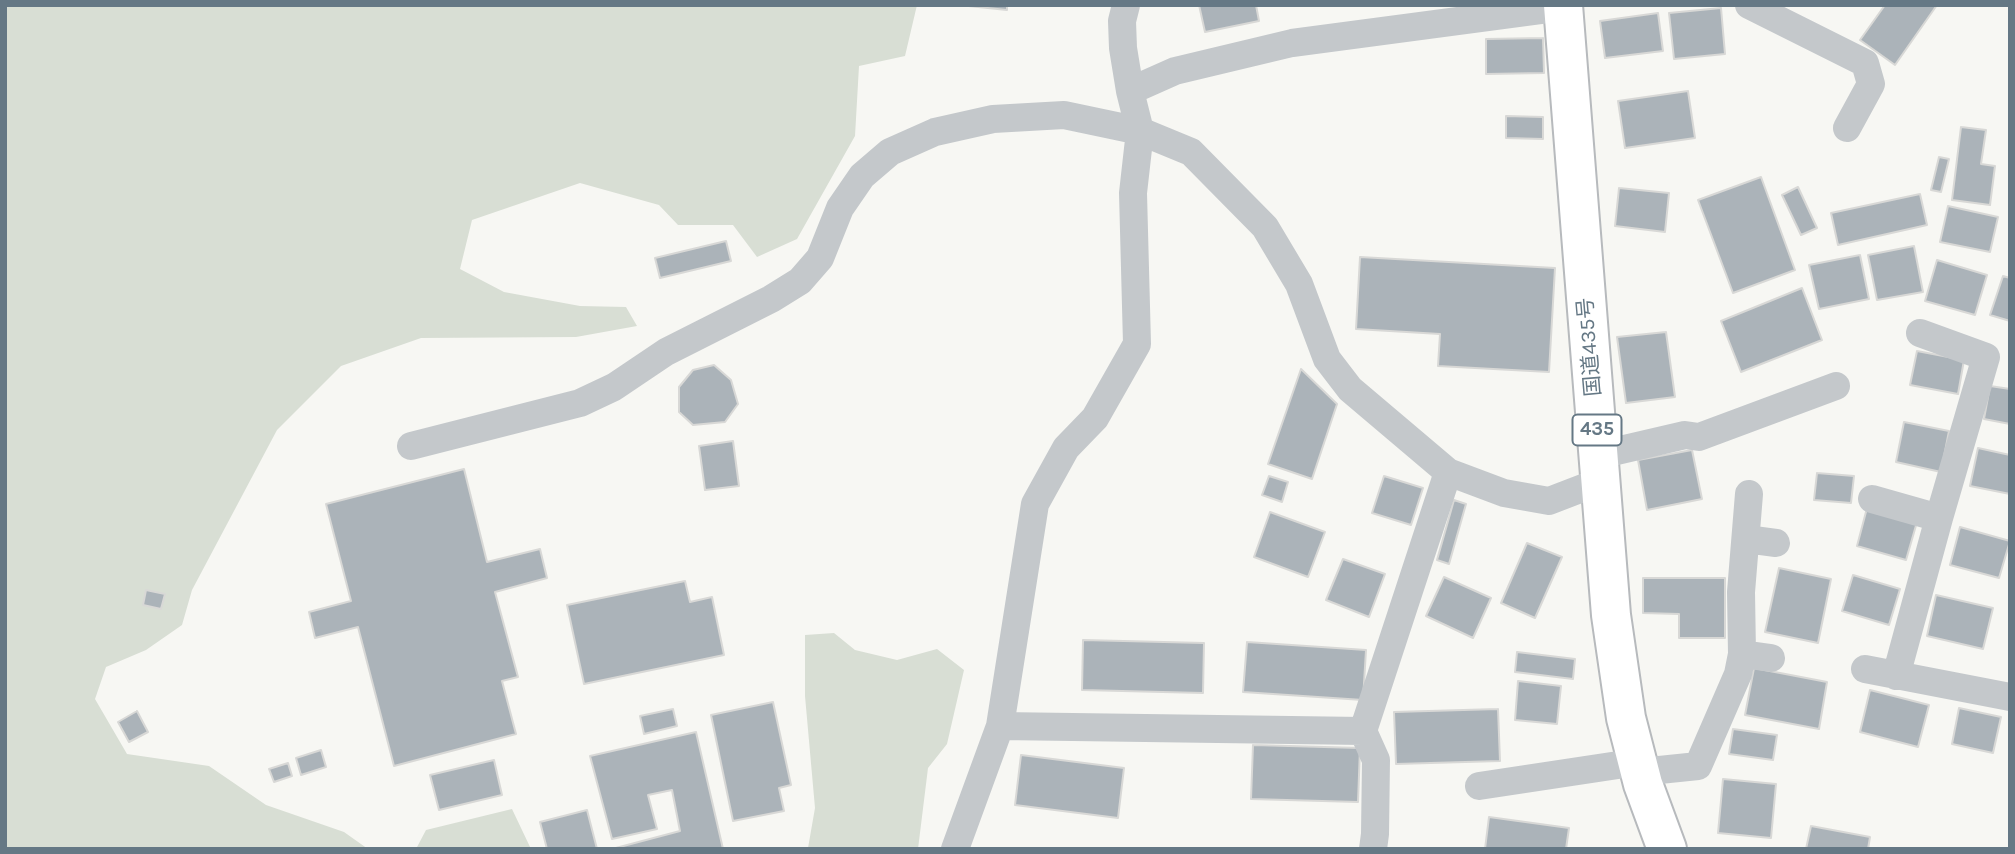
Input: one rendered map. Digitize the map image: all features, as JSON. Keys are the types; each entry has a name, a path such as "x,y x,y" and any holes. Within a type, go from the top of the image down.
{"highway":[{"name":"国道435号","path":"1563,6 1611,615 1626,718 1639,767 1667,849"}],"street":[{"path":"955,849 1000,726 1035,504 1066,448 1095,418 1137,344 1132,193 1140,131 1123,48 1122,21 1126,5"},
{"path":"1749,5 1865,63 1871,84 1847,128"},
{"path":"1130,91 1175,71 1292,43 1563,6"},
{"path":"411,446 580,403 614,387 666,352 771,299 800,281 820,258 840,208 862,176 890,152 935,132 993,119 1064,115 1140,131 1191,152 1265,227 1298,284 1327,359 1350,389 1448,472 1504,493 1549,501 1600,468 1685,435 1699,437 1836,386"},
{"path":"1896,676 1939,518 1998,360 1920,333"},
{"path":"1373,849 1376,760 1363,731 1448,472"},
{"path":"1479,786 1639,767 1698,766 1738,674 1742,654 1741,592 1749,494"},
{"path":"1872,499 1939,518"},
{"path":"1746,540 1776,543"},
{"path":"1742,654 1771,658"},
{"path":"1865,669 2010,697"},
{"path":"1000,726 1363,731"}],"shaded area":[{"path":"5,5 917,5 905,56 859,66 855,136 797,239 757,257 733,225 678,225 659,205 580,183 472,220 460,269 504,292 580,306 626,307 637,326 576,337 421,338 341,366 277,430 192,590 182,625 146,650 106,667 95,699 127,754 209,766 266,805 344,832 368,849 5,849"},
{"path":"834,633 855,650 897,660 937,649 964,670 947,744 928,768 918,849 805,849 808,848 815,808 805,696 805,635"},
{"path":"512,809 531,849 416,849 426,830"}],"building":[{"path":"959,5 1007,5 1007,10"},
{"path":"1199,5 1256,5 1259,21 1205,32"},
{"path":"1885,5 1937,5 1895,65 1860,40"},
{"path":"1721,8 1725,54 1674,59 1669,13"},
{"path":"1658,13 1663,51 1605,58 1600,21"},
{"path":"1543,38 1544,73 1486,74 1486,39"},
{"path":"1688,91 1695,138 1625,148 1618,101"},
{"path":"1506,116 1543,117 1543,139 1506,138"},
{"path":"1961,127 1986,130 1981,164 1995,166 1990,205 1952,200"},
{"path":"1939,157 1949,159 1941,192 1931,190"},
{"path":"1761,177 1795,270 1733,293 1698,200"},
{"path":"1798,187 1817,228 1801,235 1782,195"},
{"path":"1619,188 1669,193 1665,232 1615,226"},
{"path":"1920,194 1927,225 1838,245 1831,213"},
{"path":"1948,206 1998,217 1990,252 1940,242"},
{"path":"726,241 731,261 660,278 655,258"},
{"path":"1914,246 1923,292 1877,300 1868,255"},
{"path":"1860,255 1869,299 1819,309 1809,265"},
{"path":"1360,257 1555,268 1549,372 1438,366 1440,334 1356,329"},
{"path":"1937,260 1987,275 1975,315 1925,301"},
{"path":"2003,276 2010,278 2010,321 1990,315"},
{"path":"1802,288 1822,340 1741,372 1721,321"},
{"path":"1666,332 1675,397 1626,403 1617,337"},
{"path":"1917,351 1964,360 1958,394 1910,385"},
{"path":"714,365 731,380 738,404 725,422 693,425 679,412 679,387 693,370"},
{"path":"1301,369 1337,404 1312,479 1268,464"},
{"path":"1990,386 2010,389 2010,424 1984,419"},
{"path":"1904,422 1949,431 1941,472 1896,462"},
{"path":"733,441 739,486 705,490 699,446"},
{"path":"1978,448 2010,455 2010,494 1970,486"},
{"path":"1692,450 1702,499 1647,510 1638,460"},
{"path":"464,469 487,562 540,549 547,578 495,592 518,677 502,681 516,734 394,766 358,627 315,638 309,612 351,601 326,504"},
{"path":"1817,473 1854,476 1851,503 1814,500"},
{"path":"1269,476 1288,482 1282,502 1262,495"},
{"path":"1384,476 1423,488 1411,525 1372,513"},
{"path":"1454,500 1466,504 1449,564 1437,560"},
{"path":"1867,508 1917,522 1906,560 1857,546"},
{"path":"1270,512 1325,532 1308,577 1254,557"},
{"path":"1960,527 2010,541 1999,578 1950,565"},
{"path":"1527,543 1562,557 1535,618 1501,603"},
{"path":"1343,559 1385,574 1369,617 1326,600"},
{"path":"1779,568 1831,579 1818,643 1765,632"},
{"path":"1853,575 1900,589 1889,625 1842,611"},
{"path":"1444,577 1491,598 1473,638 1426,616"},
{"path":"1643,578 1725,578 1725,638 1679,638 1679,614 1643,613"},
{"path":"685,581 690,602 712,597 724,655 584,684 567,605"},
{"path":"146,590 165,594 161,609 143,605"},
{"path":"1936,595 1993,608 1983,649 1927,636"},
{"path":"1083,640 1204,643 1203,693 1082,690"},
{"path":"1247,642 1366,650 1363,700 1243,692"},
{"path":"1517,652 1575,659 1573,679 1515,672"},
{"path":"1754,668 1827,682 1819,729 1745,715"},
{"path":"1518,681 1561,686 1557,724 1515,720"},
{"path":"1870,690 1929,705 1918,747 1860,732"},
{"path":"773,702 791,785 779,788 784,811 733,821 711,715"},
{"path":"1959,708 2001,717 1993,753 1952,744"},
{"path":"673,709 677,726 644,734 640,716"},
{"path":"1498,709 1500,761 1396,764 1394,712"},
{"path":"137,711 148,732 129,742 118,722"},
{"path":"1733,729 1777,735 1773,760 1729,754"},
{"path":"696,732 723,849 612,849 680,831 672,790 648,795 657,829 612,839 590,756"},
{"path":"1253,745 1360,748 1358,802 1251,799"},
{"path":"321,750 326,767 301,775 296,758"},
{"path":"1021,755 1124,768 1118,818 1015,805"},
{"path":"494,760 502,795 439,810 430,775"},
{"path":"288,763 292,776 274,782 269,769"},
{"path":"1723,779 1776,784 1771,838 1718,833"},
{"path":"587,810 597,849 547,849 540,822"},
{"path":"1489,817 1569,828 1566,849 1485,849"},
{"path":"1811,826 1870,837 1868,849 1806,849"}]}
